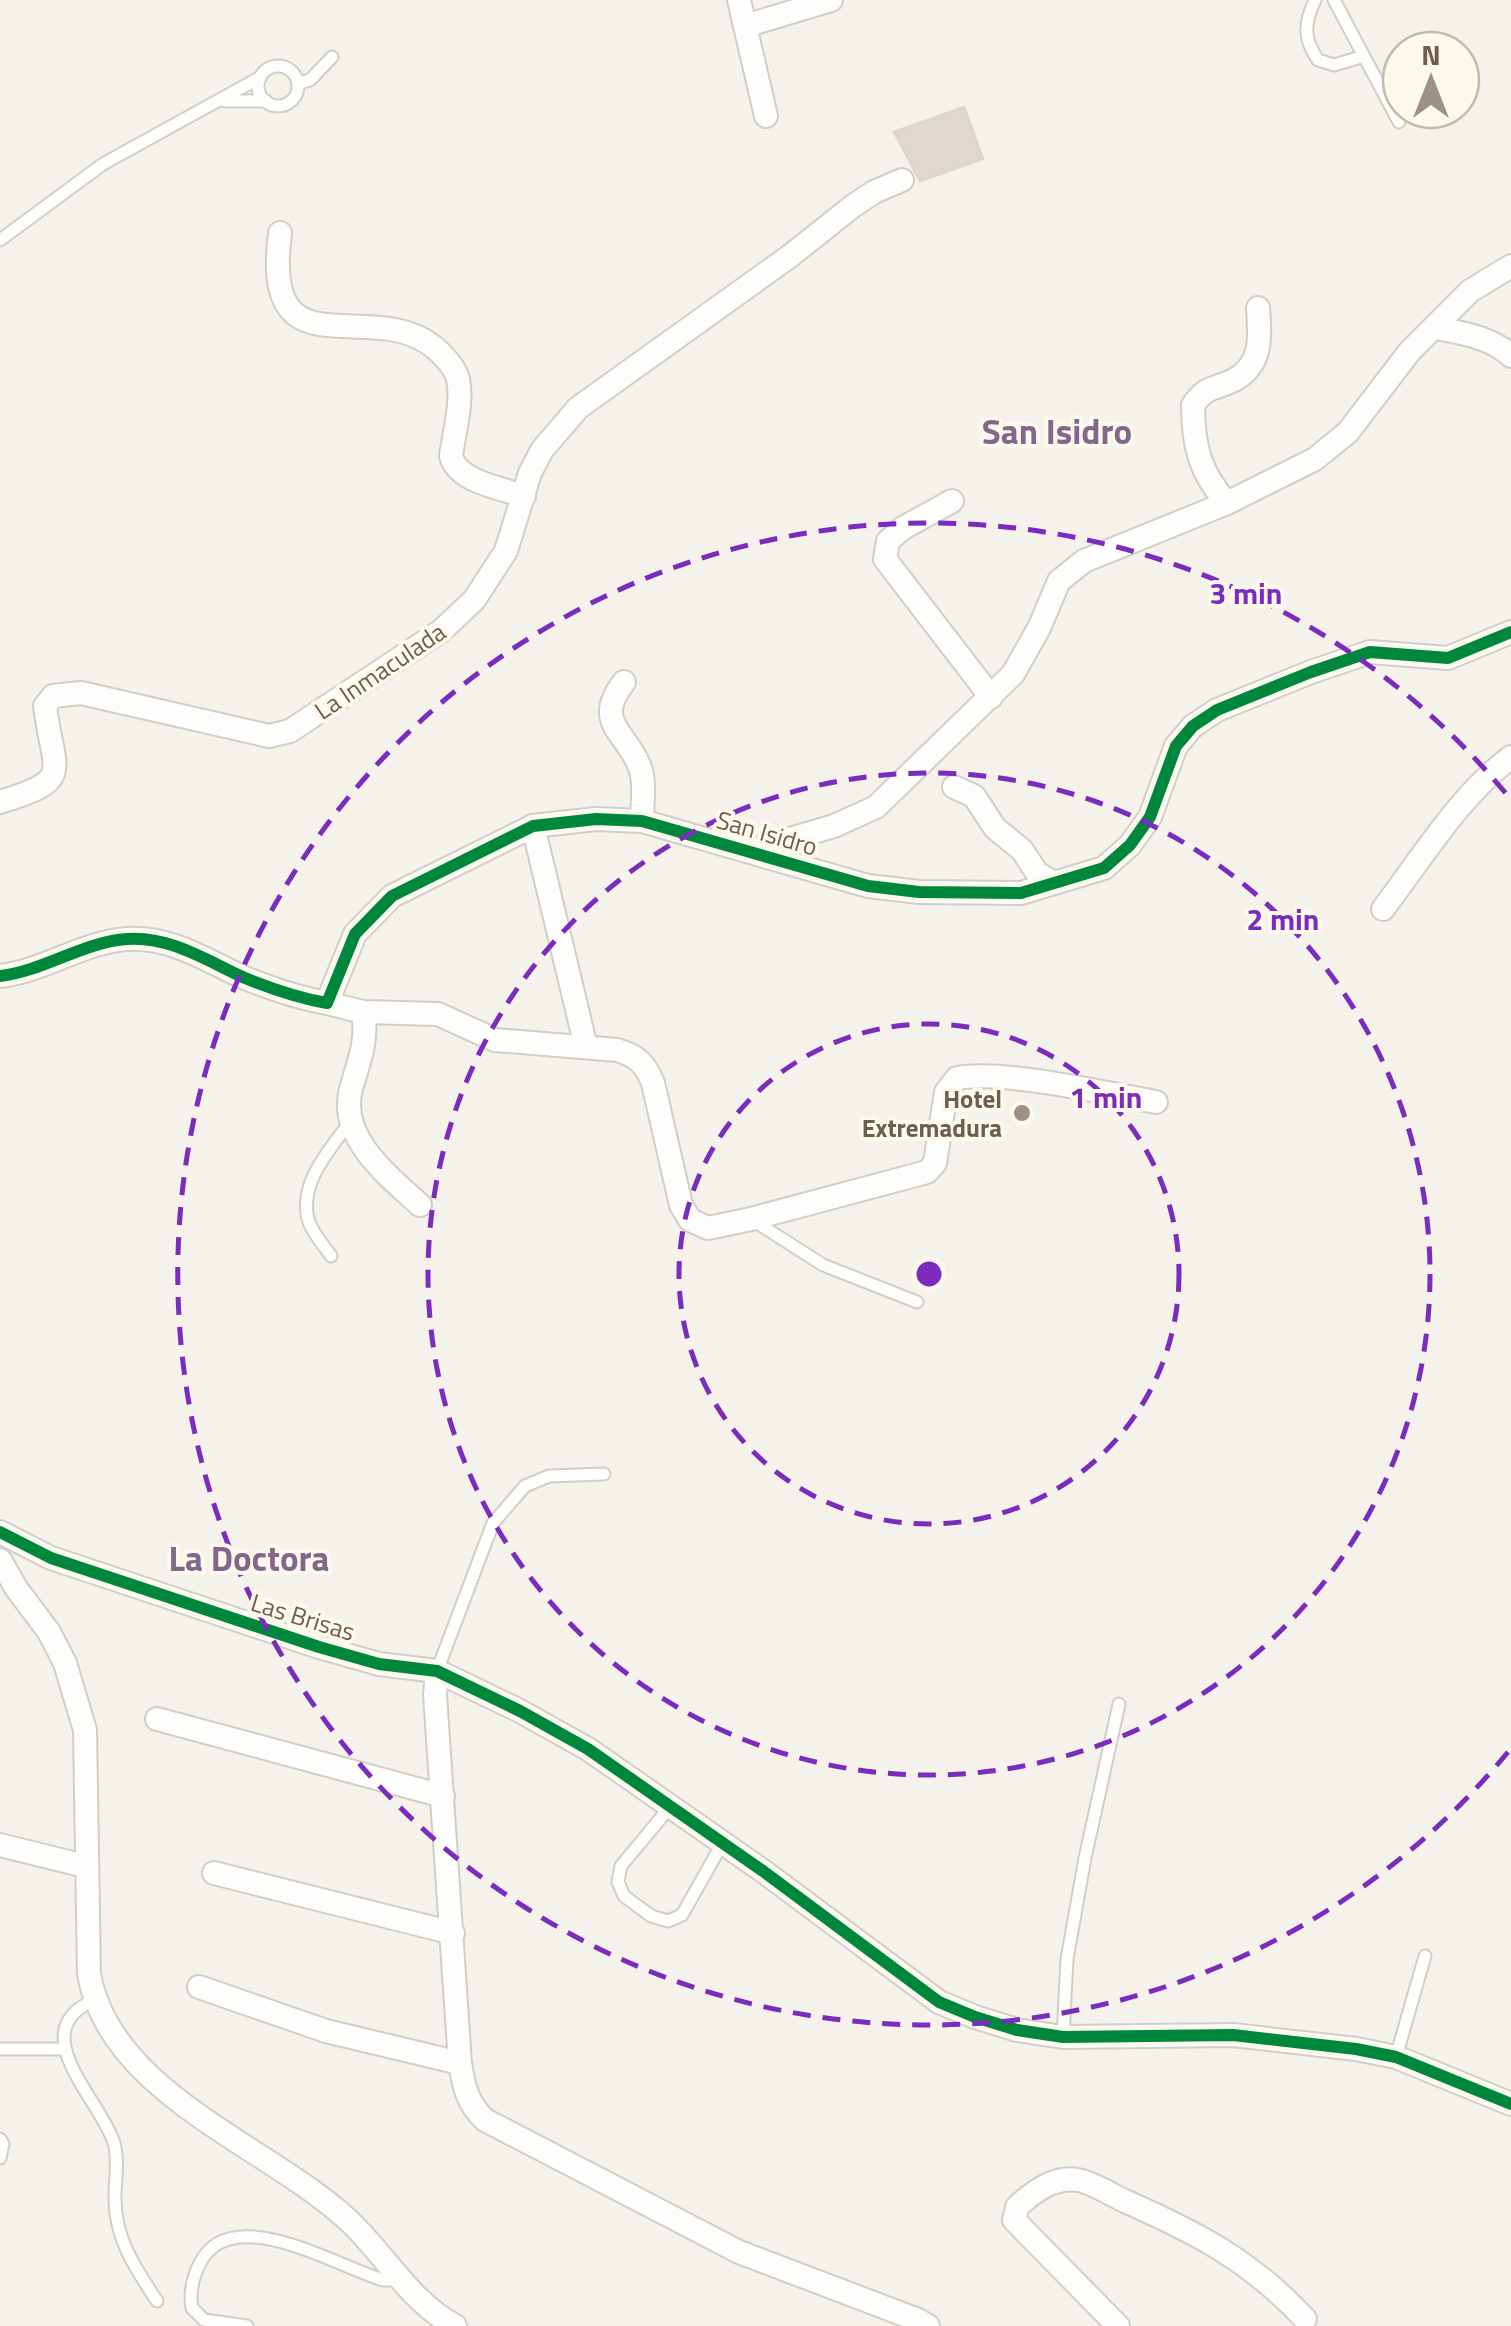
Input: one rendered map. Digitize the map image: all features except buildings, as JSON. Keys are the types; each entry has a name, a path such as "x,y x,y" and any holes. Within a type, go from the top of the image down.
{"street":[{"path":"739,0 766,116"},
{"path":"745,26 831,0"},
{"name":"La Inmaculada","path":"0,802 37,791 51,782 57,768 45,706 53,696 81,693 269,736 290,732 441,632 474,600 506,551 542,450 578,408 790,256 853,206 902,180"},
{"path":"280,232 278,280 294,315 308,322 420,336 457,372 460,392 451,456 454,466 466,476 524,496"},
{"name":"San Isidro","path":"745,852 799,838 876,807 1012,674 1059,581 1084,561 1228,503 1315,459 1348,432 1410,351 1470,291 1511,266"},
{"path":"1228,503 1207,480 1195,438 1193,405 1204,390 1236,379 1256,360 1260,342 1258,308"},
{"path":"1436,328 1472,335 1501,346 1511,356"},
{"path":"952,501 888,541 885,559 991,697"},
{"name":"San Isidro","path":"327,1003 355,934 392,896 533,826 596,819 642,821 868,886 919,892 1020,893 1104,868 1130,846 1150,817 1176,746 1193,726 1217,710 1370,652 1448,658 1511,632"},
{"path":"624,682 613,696 610,710 614,730 640,766 642,821"},
{"path":"1383,910 1454,816 1511,758"},
{"path":"954,786 974,796 995,828 1022,850 1038,873 1054,883"},
{"path":"533,826 586,1047"},
{"path":"0,976 40,968 111,942 152,940 194,952 269,988 363,1012 438,1014 496,1040 617,1050 634,1055 646,1066 668,1139 681,1205 690,1220 708,1228 927,1172 935,1163 946,1092 957,1078 972,1075 1048,1084 1156,1102"},
{"path":"363,1012 365,1042 347,1110 349,1123 371,1156 420,1206"},
{"name":"Las Brisas","path":"0,1532 51,1558 319,1646 379,1664 437,1671 553,1728 670,1806 939,2002 1018,2030 1063,2037 1232,2035 1396,2056 1511,2104"},
{"path":"0,1560 49,1632 65,1663 85,1730 89,1974 104,2024 145,2072 349,2221 422,2304 455,2326"},
{"path":"437,1671 435,1695 460,2064 465,2093 473,2108 486,2120 739,2252 928,2326"},
{"path":"157,1718 443,1796"},
{"path":"0,1844 85,1866"},
{"path":"214,1873 452,1933"},
{"path":"198,1987 326,2030 460,2064"},
{"path":"1118,2326 1014,2220 1017,2207 1048,2184 1078,2180 1175,2224 1234,2256 1274,2286 1305,2319"}],"lane":[{"path":"1315,0 1305,21 1307,44 1318,60 1334,65 1361,57"},
{"path":"1334,0 1381,92"},
{"path":"299,83 310,80 332,57"},
{"path":"0,240 103,164 221,101 272,67 281,66 296,75 299,83 288,104 221,101"},
{"path":"260,78 258,87 266,101"},
{"path":"330,1256 309,1222 308,1198 313,1174 349,1123"},
{"path":"751,1219 823,1265 917,1302"},
{"path":"437,1671 493,1523 525,1486 549,1476 604,1474"},
{"path":"1063,2037 1067,1958 1084,1858 1119,1704"},
{"path":"670,1806 621,1866 618,1882 624,1896 652,1916 668,1921 682,1915 722,1844"},
{"path":"1396,2056 1425,1956"},
{"path":"94,2000 80,2006 70,2018 64,2048 74,2074 99,2110 114,2143 118,2234 156,2301"},
{"path":"0,2049 64,2048"},
{"path":"0,2139 0,2158"},
{"path":"247,2326 204,2320 192,2308 191,2286 202,2259 207,2250 228,2236 240,2234 296,2246 383,2280 395,2280 398,2275"}],"cycle path":[{"path":"0,976 32,969 95,945 143,939 188,951 275,989 327,1003 355,934 392,896 533,826 596,819 642,821 868,886 919,892 1021,893 1104,868 1130,845 1150,817 1176,746 1193,726 1217,710 1370,652 1448,658 1511,632"},
{"path":"0,1532 51,1558 319,1647 379,1664 437,1671 520,1711 588,1749 763,1871 939,2002 975,2017 1017,2030 1063,2037 1233,2035 1356,2049 1396,2057 1511,2104"}],"place":[{"name":"Hotel Extremadura","path":"1022,1113"}],"district":[{"name":"San Isidro","path":"1057,431"},
{"name":"La Doctora","path":"249,1558"}]}
